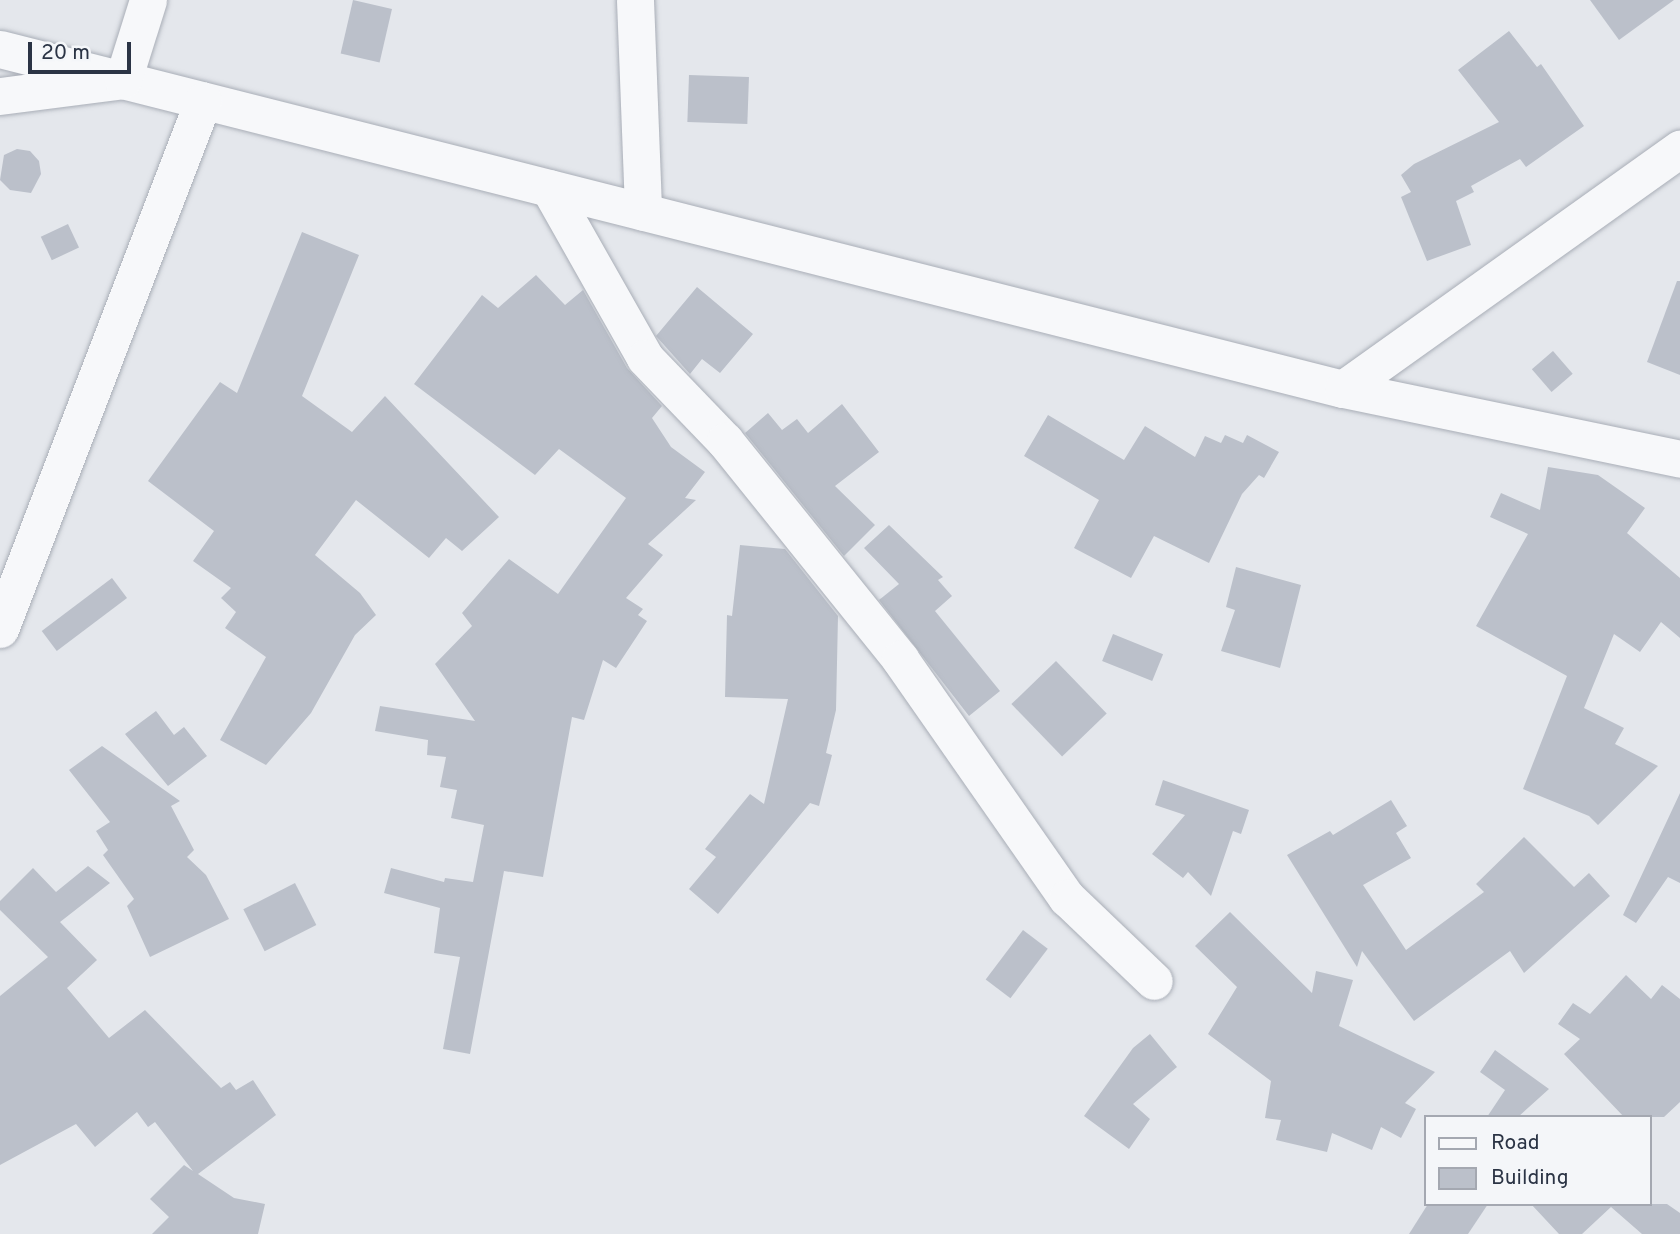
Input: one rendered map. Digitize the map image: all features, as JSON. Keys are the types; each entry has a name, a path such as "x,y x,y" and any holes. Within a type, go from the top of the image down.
{"street":[{"path":"123,80 148,0"},
{"path":"635,0 643,212"},
{"path":"0,49 1343,388 1680,459"},
{"path":"0,96 123,80"},
{"path":"0,629 203,101"},
{"path":"1343,388 1680,149"},
{"path":"549,188 645,358 725,441 900,659 1067,898 1154,981"}],"building":[{"path":"353,0 392,9 380,63 341,54"},
{"path":"1590,0 1674,0 1619,40"},
{"path":"1509,31 1537,67 1541,64 1584,126 1526,167 1520,159 1471,186 1474,192 1456,201 1471,245 1427,261 1401,197 1411,192 1401,175 1414,164 1499,122 1458,70"},
{"path":"689,75 749,77 747,124 687,122"},
{"path":"17,149 30,151 39,161 41,174 31,193 10,190 0,180 4,155"},
{"path":"68,224 79,248 52,260 41,237"},
{"path":"302,232 359,255 302,396 352,432 385,396 499,517 462,551 446,538 429,558 356,500 315,555 360,593 376,615 355,635 311,713 266,765 220,740 266,657 225,628 236,612 221,598 231,588 193,561 214,531 148,481 220,382 237,393"},
{"path":"536,275 565,305 583,290 627,368 662,406 652,418 671,447 705,472 685,498 696,500 648,544 663,555 626,598 643,609 638,615 647,621 616,668 603,660 584,720 572,717 543,877 504,871 470,1054 443,1049 460,957 434,953 440,908 384,893 391,868 444,882 445,878 473,882 484,825 451,818 457,790 440,787 446,757 427,755 428,740 375,731 380,706 475,721 435,664 472,626 462,613 509,559 558,594 626,498 559,449 535,475 414,384 482,295 498,308"},
{"path":"1677,281 1680,281 1680,375 1647,362"},
{"path":"697,287 753,334 720,373 702,359 690,374 656,336"},
{"path":"1553,351 1573,374 1552,392 1532,369"},
{"path":"842,404 879,452 835,486 875,525 844,556 745,433 768,413 782,430 797,419 808,433"},
{"path":"1048,415 1124,460 1145,426 1195,457 1205,436 1221,443 1225,435 1243,443 1247,435 1279,452 1264,478 1259,475 1242,494 1209,563 1154,536 1131,578 1074,548 1099,500 1024,456"},
{"path":"1548,467 1598,475 1645,508 1627,533 1680,578 1680,638 1661,622 1640,652 1614,634 1584,708 1624,728 1615,744 1658,766 1598,825 1589,816 1523,789 1567,676 1476,626 1528,534 1490,517 1501,493 1540,510"},
{"path":"889,525 943,577 938,580 952,596 935,611 1000,691 969,716 879,600 899,584 864,548"},
{"path":"740,545 785,549 838,616 836,710 826,753 832,755 819,806 810,803 718,914 689,889 716,857 705,849 750,794 764,804 788,699 725,697 727,615 732,616"},
{"path":"1236,567 1301,585 1280,668 1221,651 1235,610 1226,607"},
{"path":"112,578 127,598 57,651 42,631"},
{"path":"1113,634 1163,654 1152,681 1102,661"},
{"path":"1056,661 1107,714 1062,757 1011,704"},
{"path":"156,711 174,735 184,727 207,756 168,786 125,734"},
{"path":"102,746 180,801 171,806 194,850 187,857 206,875 229,919 150,957 127,906 134,899 103,855 108,850 96,831 110,822 69,770"},
{"path":"1163,780 1249,810 1241,834 1233,831 1211,896 1188,872 1183,878 1152,854 1185,815 1155,805"},
{"path":"1680,793 1680,883 1668,877 1636,923 1623,915"},
{"path":"1391,800 1407,826 1396,833 1411,858 1363,885 1406,950 1484,892 1476,884 1524,837 1574,887 1589,873 1610,896 1524,973 1510,951 1414,1021 1362,951 1357,967 1287,855 1330,831 1333,835"},
{"path":"88,866 110,883 60,922 97,960 67,988 109,1038 145,1010 221,1088 230,1082 236,1090 253,1080 276,1115 198,1174 234,1198 265,1204 258,1234 152,1234 169,1217 150,1199 184,1165 193,1171 155,1122 148,1127 137,1112 95,1147 76,1124 0,1165 0,996 48,957 0,910 0,901 33,868 56,892"},
{"path":"295,883 316,925 265,951 243,909"},
{"path":"1230,912 1312,993 1316,971 1353,980 1339,1026 1435,1072 1405,1103 1416,1109 1401,1138 1381,1127 1372,1150 1332,1133 1327,1152 1276,1140 1281,1120 1265,1118 1271,1081 1208,1034 1237,987 1195,946"},
{"path":"1023,930 1048,949 1010,998 986,980"},
{"path":"1626,975 1651,999 1662,985 1680,999 1680,1102 1664,1117 1622,1115 1564,1054 1580,1039 1558,1024 1573,1003 1590,1014"},
{"path":"1150,1034 1177,1067 1133,1104 1150,1119 1129,1149 1084,1116 1133,1048"},
{"path":"1495,1050 1549,1089 1520,1115 1488,1115 1505,1090 1480,1072"},
{"path":"1667,1204 1680,1213 1680,1234 1642,1234 1611,1207 1582,1234 1559,1234 1533,1206"},
{"path":"1427,1206 1487,1206 1468,1234 1409,1234"}]}
